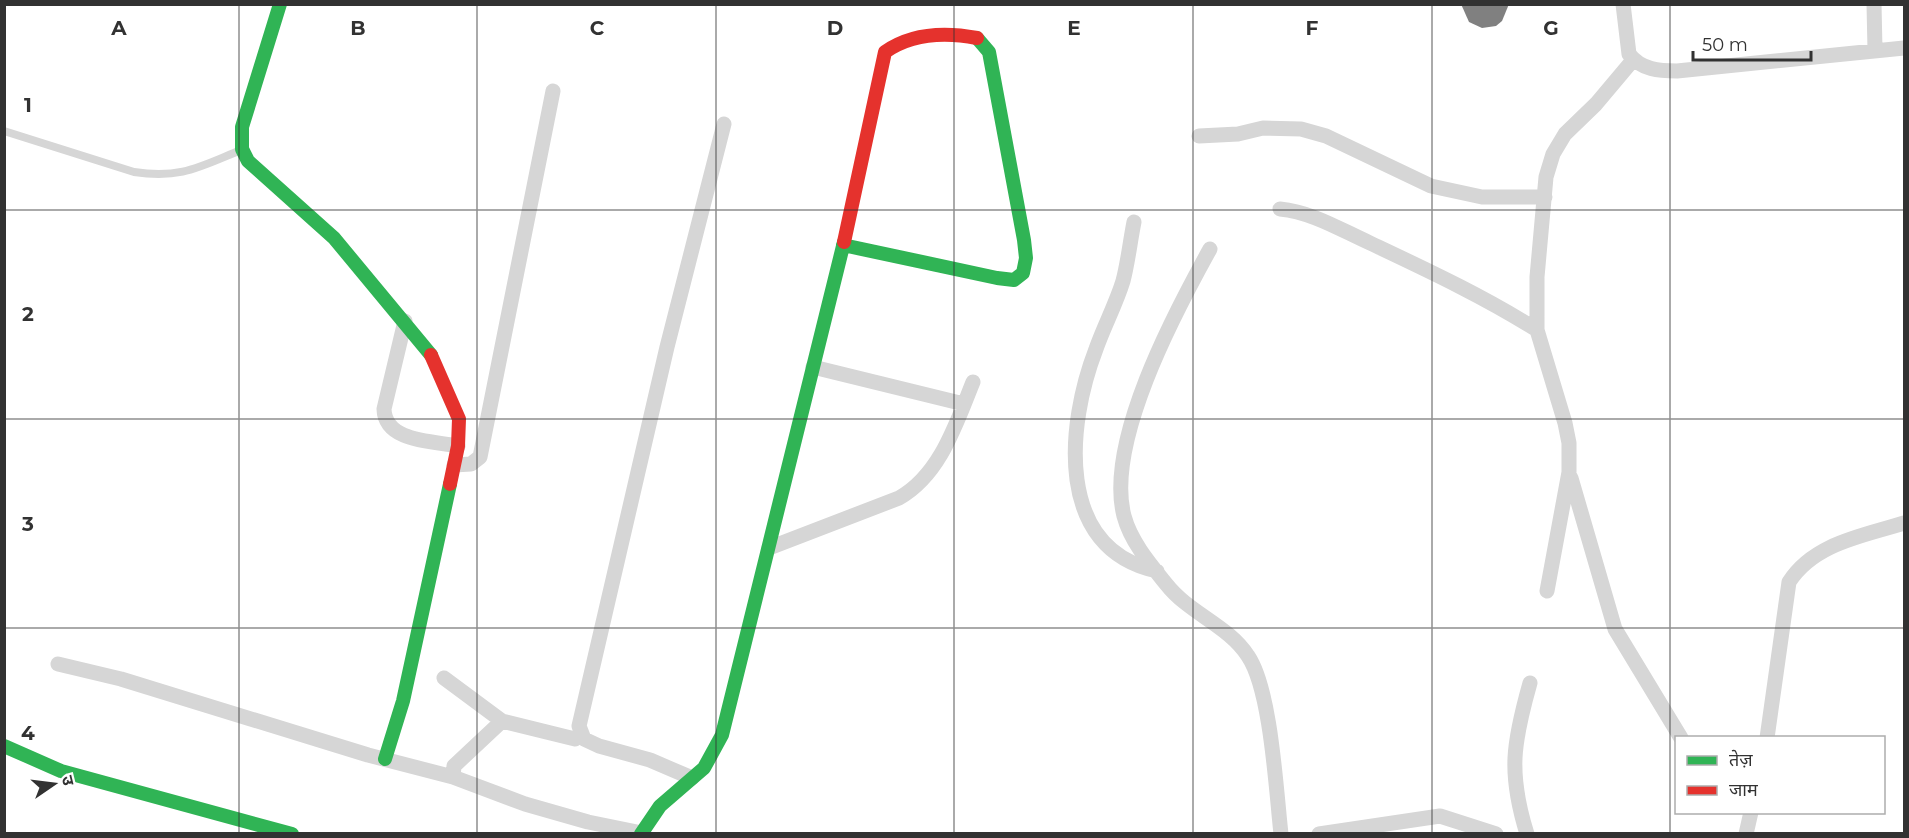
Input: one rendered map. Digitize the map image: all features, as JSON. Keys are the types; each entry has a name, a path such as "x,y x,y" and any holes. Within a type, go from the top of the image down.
{"street":[{"path":"280,4 242,127 242,149 249,160 334,238 405,321 429,352 459,419 458,446 404,700 385,759"},
{"path":"1623,4 1627,47 1634,60 1657,71 1677,71 1905,48"},
{"path":"1874,4 1875,51"},
{"path":"58,663 121,679 385,759 453,777 525,804 588,822 641,833 657,808 692,778 712,756 722,735 843,245 885,52 902,41 924,37 979,38 989,52 1024,240 1026,258 1023,273 1014,280 998,278 843,245"},
{"path":"1547,591 1569,472 1569,443 1537,330 1537,277 1546,177 1553,154 1565,134 1596,104 1634,60"},
{"path":"454,465 471,464 480,457 553,91"},
{"path":"692,778 650,760 599,746 584,739 579,726 667,347 724,124"},
{"path":"1199,136 1238,134 1263,128 1301,129 1326,136 1441,189 1482,197 1545,197"},
{"path":"1280,209 1307,213 1488,299 1537,330"},
{"path":"1134,222 1123,280 1095,350 1079,412 1076,473 1080,504 1089,522 1106,546 1123,560 1156,571"},
{"path":"1210,249 1178,307 1135,411 1121,470 1120,490 1132,539 1168,587 1195,612 1235,642 1248,656 1258,675 1266,713 1281,834"},
{"path":"405,321 384,408 385,423 392,430 404,435 458,446"},
{"path":"813,367 964,404"},
{"path":"769,548 899,498 916,489 930,473 973,382"},
{"path":"1569,472 1615,629 1680,736"},
{"path":"1767,736 1789,582 1798,567 1816,553 1905,523"},
{"path":"444,678 501,721 575,739"},
{"path":"1527,834 1513,769 1516,735 1530,683"},
{"path":"453,777 454,766 501,721"},
{"path":"4,746 61,771 292,834"},
{"path":"1746,834 1751,814"},
{"path":"1318,834 1440,816 1496,834"}],"lane":[{"path":"4,131 134,172 153,175 194,171 242,149"}],"building":[{"path":"1461,4 1509,4 1502,21 1496,26 1482,28 1469,22"}],"traffic: fast":[{"path":"280,4 242,127 242,149 248,161 334,238 431,355"},
{"path":"843,245 997,278 1014,280 1023,273 1026,258 1024,240 989,52 977,38"},
{"path":"641,834 660,806 704,768 722,735 844,242"},
{"path":"385,759 403,701 450,484"},
{"path":"4,746 61,771 292,834"}],"traffic: jam":[{"path":"844,242 885,52 906,41 929,36 953,35 977,38"},
{"path":"431,355 459,419 458,446 450,484"}]}
